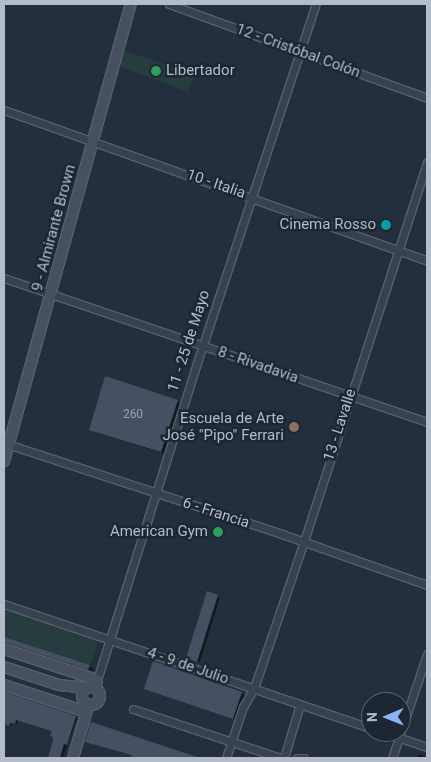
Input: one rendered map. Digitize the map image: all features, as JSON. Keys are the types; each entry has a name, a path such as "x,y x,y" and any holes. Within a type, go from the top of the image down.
{"street":[{"name":"9 - Almirante Brown","path":"4,461 6,444 51,294 131,4"},
{"name":"12 - Cristóbal Colón","path":"170,4 427,98"},
{"name":"11 - 25 de Mayo","path":"93,685 110,639 203,346 316,4"},
{"name":"10 - Italia","path":"4,110 253,197 427,261"},
{"name":"13 - Lavalle","path":"226,758 243,707 254,688 304,541 349,396 427,162"},
{"name":"8 - Rivadavia","path":"4,278 427,422"},
{"name":"6 - Francia","path":"6,444 304,541 427,584"},
{"name":"4 - 9 de Julio","path":"4,604 361,725"},
{"path":"4,650 93,685 99,692 99,699 95,703 86,705 4,685"},
{"path":"411,701 427,654"},
{"path":"4,667 60,685 93,685"},
{"path":"60,685 86,705"},
{"path":"72,758 86,705 83,691 93,685"},
{"path":"133,709 282,758 300,704"},
{"path":"411,739 427,747"},
{"path":"392,758 397,742"},
{"path":"297,758 304,758"}],"green space":[{"name":"Libertador","path":"123,50 194,75 188,92 119,66"},
{"path":"4,608 97,639 98,642 90,665 4,637"}],"building":[{"path":"105,376 178,400 161,452 89,430"},
{"path":"207,591 218,595 197,662 186,658"},
{"path":"4,637 90,665 88,670 4,642"},
{"path":"153,661 242,692 233,719 144,689"},
{"path":"4,692 76,716 67,745 64,744 60,758 48,758 53,740 53,737 50,736 52,731 16,720 15,724 10,723 9,726 4,724"},
{"path":"91,722 197,758 131,758 132,755 85,742"}],"place":[{"name":"Libertador","path":"156,71"},
{"name":"Cinema Rosso","path":"386,225"},
{"name":"Escuela de Arte José \"Pipo\" Ferrari","path":"294,427"},
{"name":"American Gym","path":"218,532"}]}
